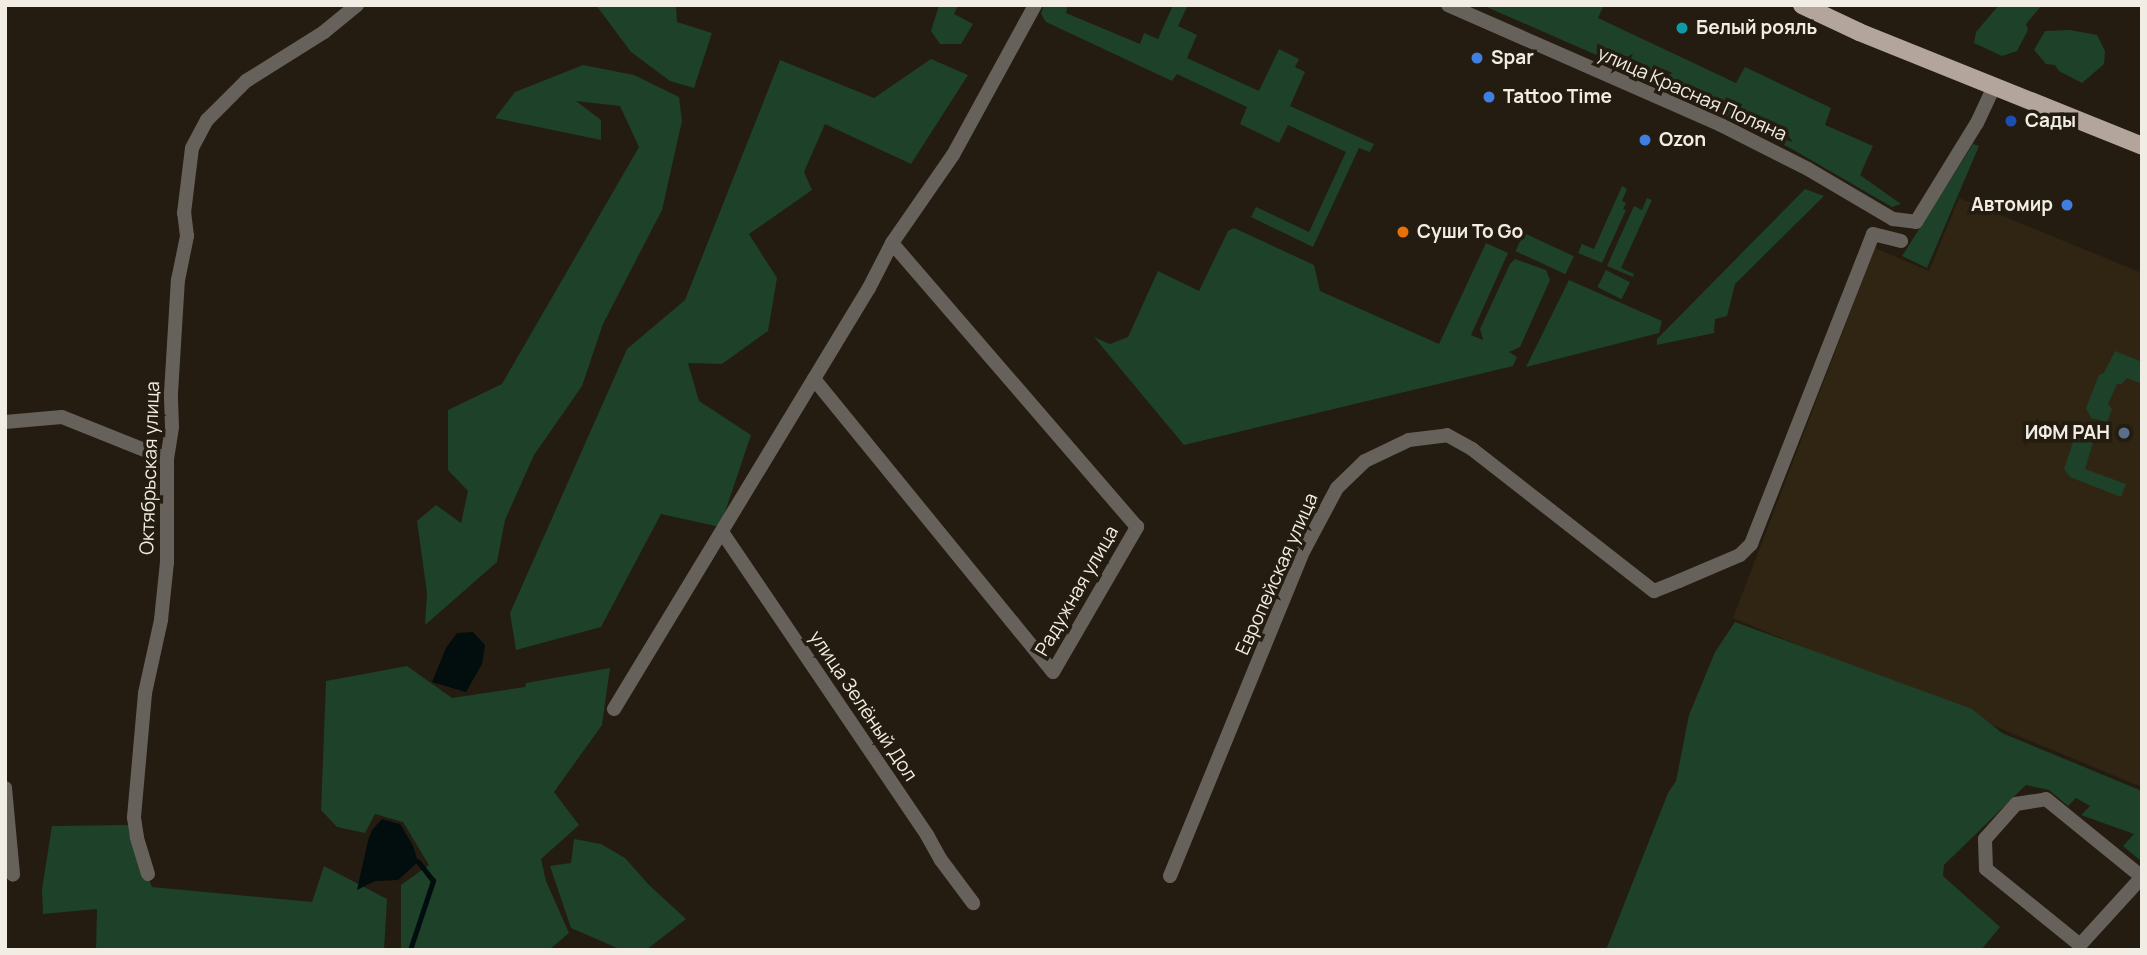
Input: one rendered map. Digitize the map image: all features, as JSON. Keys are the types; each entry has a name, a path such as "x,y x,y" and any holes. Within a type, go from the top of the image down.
{"main road":[{"path":"1802,5 1858,32 2142,146"}],"street":[{"name":"Октябрьская улица","path":"148,874 136,837 134,817 145,693 161,620 167,562 167,459 173,427 171,393 177,292 187,236 184,213 192,148 207,120 246,81 324,32 357,5"},
{"path":"614,709 869,288 892,243 953,155 1035,5"},
{"name":"улица Красная Поляна","path":"1448,5 1721,125 1808,169 1893,219 1916,222 1977,123 1994,87"},
{"name":"Европейская улица","path":"1170,876 1304,550 1337,488 1365,461 1409,440 1447,435 1472,449 1654,591 1740,555 1751,544 1873,234 1901,241"},
{"name":"Радужная улица","path":"814,379 1053,672 1136,527 892,243"},
{"path":"5,422 62,417 167,459"},
{"name":"улица Зелёный Дол","path":"722,532 920,824 941,860 973,903"},
{"path":"5,789 13,875"},
{"path":"2046,799 2142,877 2080,945 1986,869 1985,839 2016,804 2046,799"}],"shaded area":[{"name":"ИФМ РАН","path":"1959,198 2142,273 2142,787 1733,618 1875,248 1929,271"},
{"path":"473,632 485,645 482,664 466,692 432,682 446,648 457,633"},
{"path":"382,819 400,824 413,846 418,862 398,880 375,881 357,890 368,841 372,830"}],"green space":[{"path":"596,5 676,5 677,22 712,33 694,88 670,81 631,52"},
{"path":"939,5 958,5 954,14 973,24 961,44 940,44 931,31"},
{"path":"1044,5 1068,5 1066,13 1140,44 1144,33 1158,39 1173,5 1188,5 1178,26 1197,35 1187,58 1259,91 1279,49 1299,59 1295,67 1305,72 1290,106 1374,144 1370,152 1359,148 1313,247 1251,217 1256,207 1309,232 1346,152 1288,125 1279,143 1240,124 1247,107 1177,74 1172,81 1046,22 1041,14"},
{"path":"1482,5 1604,5 1598,18 1736,83 1745,67 1831,108 1825,125 1873,146 1860,175 1901,204 1892,207 1792,149 1665,85"},
{"path":"1999,5 2042,5 2026,24 2028,30 2017,51 2002,56 1974,43 1976,32"},
{"path":"2070,30 2097,35 2105,51 2104,64 2082,83 2059,71 2055,65 2046,64 2034,50 2045,31"},
{"path":"931,59 968,75 911,164 825,124 804,172 812,190 749,234 777,278 768,331 722,364 688,363 699,401 751,435 720,527 661,514 601,627 516,650 510,613 627,349 685,300 780,60 874,98"},
{"path":"583,65 634,75 679,97 682,121 662,210 603,324 582,386 534,455 505,520 497,562 425,625 427,593 417,521 436,505 461,523 468,491 448,470 448,410 502,384 639,147 620,106 576,101 601,120 601,140 495,118 515,92"},
{"path":"1973,144 1979,146 1927,268 1902,256"},
{"path":"1622,186 1627,189 1622,201 1626,203 1623,209 1626,210 1602,263 1578,253 1582,244 1594,249"},
{"path":"1805,189 1824,196 1735,284 1727,316 1715,319 1714,333 1657,345 1657,339"},
{"path":"1647,198 1652,200 1621,268 1634,274 1633,277 1607,266 1634,206 1642,210"},
{"path":"1234,228 1314,265 1320,291 1439,344 1486,243 1508,253 1471,335 1483,340 1480,329 1510,264 1515,259 1546,270 1550,280 1520,347 1509,352 1517,357 1513,366 1184,445 1094,337 1110,344 1128,337 1158,271 1199,291 1228,231"},
{"path":"1524,233 1574,256 1565,274 1516,251"},
{"path":"1606,270 1630,282 1621,299 1597,287"},
{"path":"1569,280 1662,321 1659,333 1526,367"},
{"path":"2115,351 2142,362 2142,384 2127,378 2122,384 2117,384 2108,404 2112,409 2107,422 2091,418 2086,408 2099,375 2104,373"},
{"path":"2075,436 2093,443 2085,469 2126,484 2121,497 2070,477 2064,469"},
{"path":"1735,622 1972,709 2002,733 2142,791 2142,862 2123,846 2134,834 2081,815 2090,806 2076,798 2068,806 2049,790 2026,785 1944,865 1943,876 2000,927 1981,950 1606,950 1668,793 1676,781 1689,715 1715,652"},
{"path":"407,666 452,698 525,687 526,683 610,668 602,725 554,792 579,825 541,859 546,881 569,933 549,950 401,950 401,885 429,865 403,822 375,814 365,833 337,827 321,810 326,681"},
{"path":"128,825 152,887 312,902 324,866 387,899 384,950 96,950 97,909 43,914 42,889 52,826"},
{"path":"574,839 601,844 625,858 649,885 686,919 646,950 622,950 571,928 550,866 571,863"}],"waterway":[{"path":"410,950 433,881 418,862"}],"place":[{"name":"Белый рояль","path":"1682,28"},
{"name":"Spar","path":"1477,58"},
{"name":"Tattoo Time","path":"1489,97"},
{"name":"Сады","path":"2011,121"},
{"name":"Ozon","path":"1645,140"},
{"name":"Автомир","path":"2067,205"},
{"name":"Суши To Go","path":"1403,232"},
{"name":"ИФМ РАН","path":"2124,433"}]}
